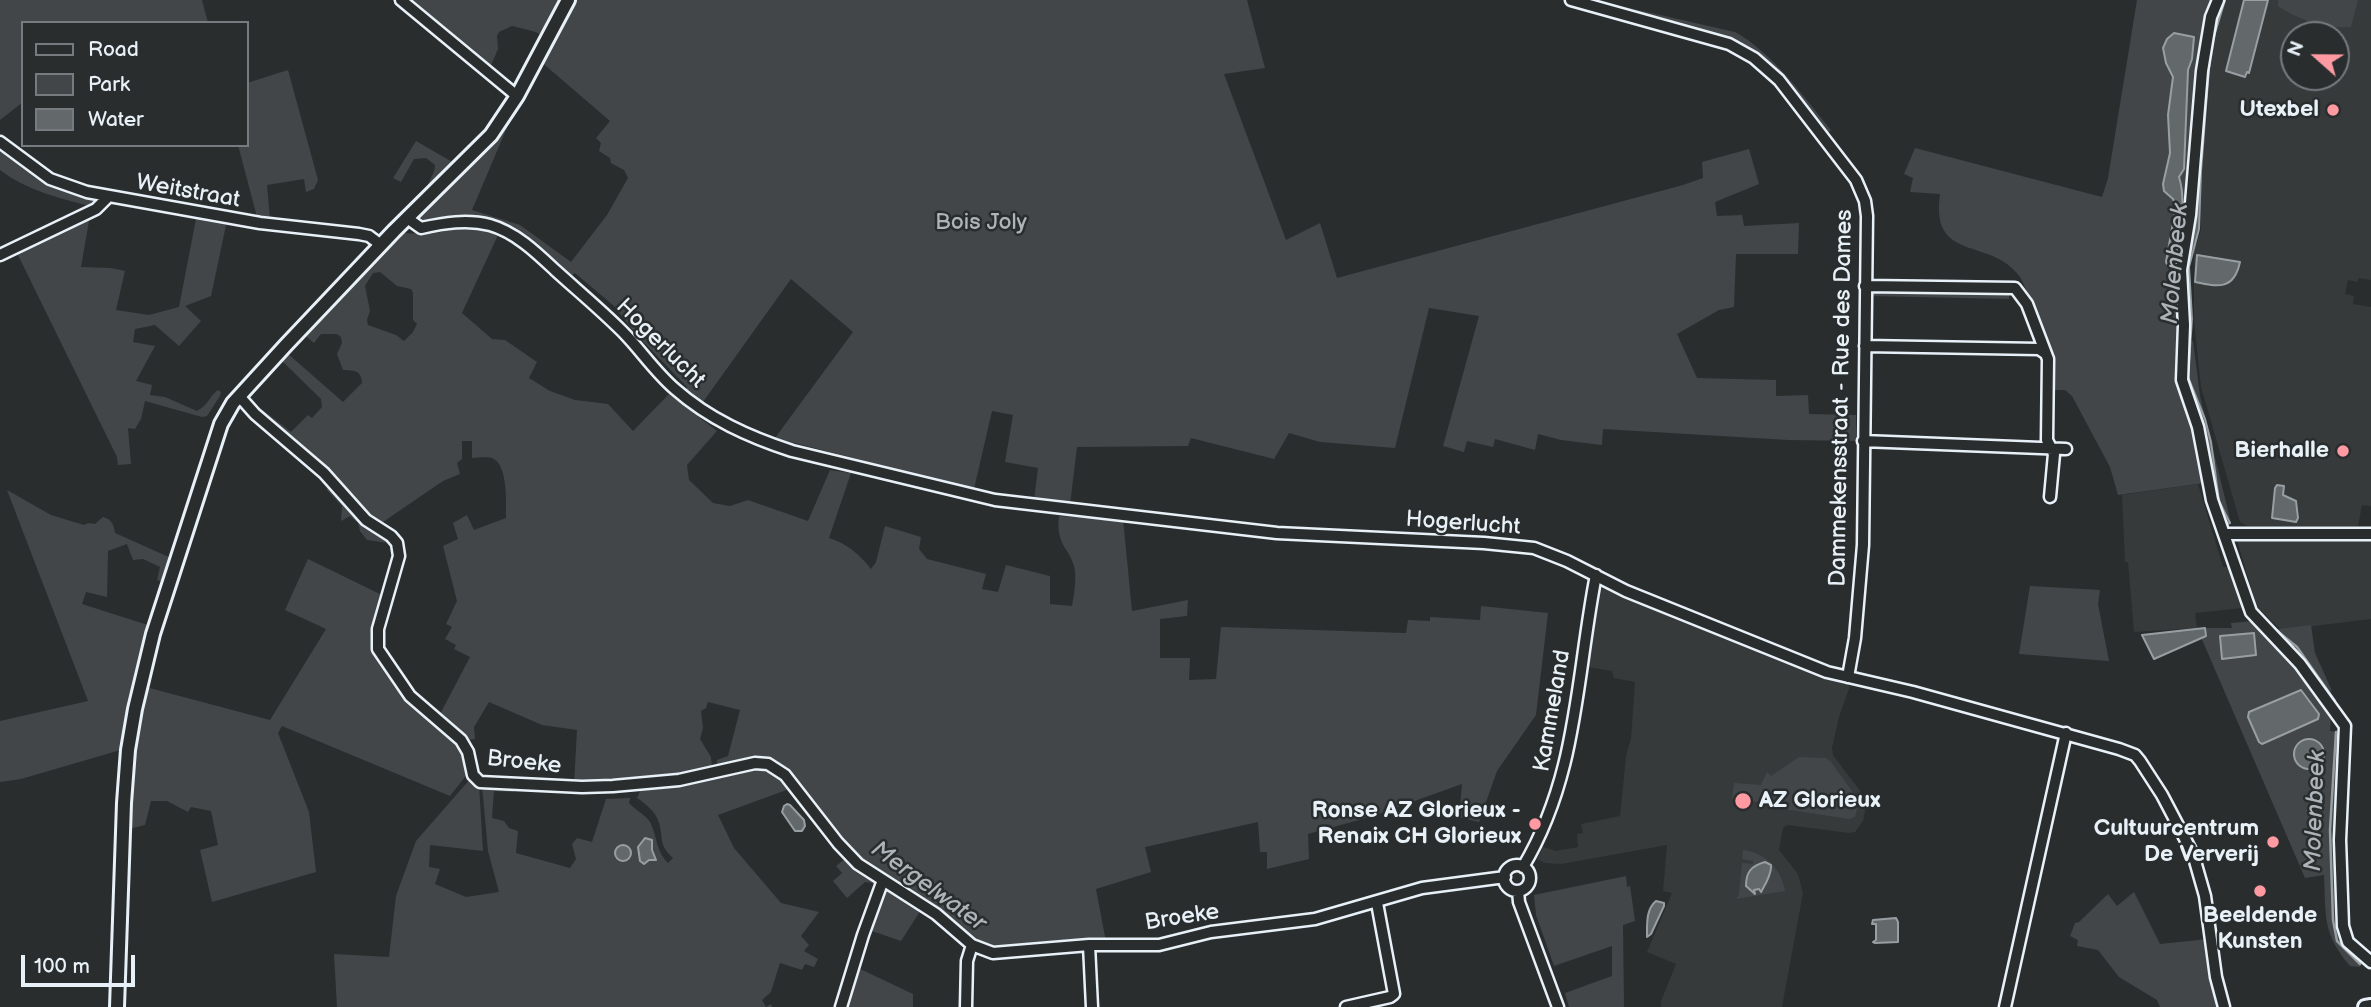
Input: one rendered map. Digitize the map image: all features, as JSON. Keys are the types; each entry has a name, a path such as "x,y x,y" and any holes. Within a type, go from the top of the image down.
{"main road":[{"path":"117,1007 125,789 137,696 157,622 215,438 226,414 239,396 407,218 491,135 517,96 568,0"},
{"path":"2365,1007 2371,1006"}],"street":[{"path":"401,0 517,96"},
{"name":"Dammekensstraat - Rue des Dames","path":"1570,0 1729,44 1748,53 1776,77 1860,187 1867,216 1863,545 1855,638 1848,677"},
{"path":"2218,0 2206,43 2202,71 2190,215 2182,262 2181,369 2184,391 2203,445 2212,500 2229,534 2248,606 2254,617 2300,664 2345,726 2340,840 2343,926 2348,942 2371,962"},
{"name":"Weitstraat","path":"0,142 50,180 73,189 260,223 359,234 369,236 381,245"},
{"path":"0,255 96,209 108,197"},
{"name":"Hogerlucht","path":"407,218 421,228 444,223 476,223 492,226 511,235 532,249 621,330 676,390 705,413 765,442 995,500 1277,533 1524,546 1567,561 1626,591 1827,673 1913,692 2066,733 2135,755 2162,795 2186,839 2200,874 2216,977 2224,1007"},
{"path":"1866,286 2015,288 2027,304 2048,359 2047,440 2053,448 2050,497"},
{"path":"2010,300 2022,299"},
{"path":"1865,346 2039,349 2045,353"},
{"name":"Broeke","path":"239,396 324,473 366,520 397,543 399,556 379,629 379,649 410,696 461,740 468,752 471,773 475,778 488,783 599,787 679,780 755,763 768,764 782,772 791,782 848,854 936,914 972,945 993,953 1089,945 1159,946 1211,932 1315,919 1422,888 1505,877 1513,866 1523,867"},
{"path":"1863,441 2066,449"},
{"path":"2229,534 2371,534"},
{"name":"Kammeland","path":"1523,867 1551,809 1570,748 1596,575"},
{"path":"2005,1007 2066,733"},
{"path":"1505,877 1508,888 1518,891 1525,889 1530,882 1529,873 1523,867"},
{"path":"841,1007 883,880"},
{"path":"1518,891 1519,902 1558,1007"},
{"path":"1346,1007 1394,994 1377,903"},
{"path":"966,1007 967,961 972,945"},
{"path":"1089,945 1092,1007"}],"shaded area":[{"path":"2226,0 2371,0 2371,280 2348,280 2345,294 2354,296 2353,304 2371,307 2371,506 2362,505 2358,526 2247,526 2240,522 2201,387 2194,320 2194,251 2201,230 2200,178 2213,44"},
{"path":"2198,484 2223,567 2230,567 2243,608 2195,613 2197,628 2134,632 2128,562 2125,562 2122,495"},
{"path":"2237,540 2371,540 2371,619 2281,630 2259,609 2255,601"},
{"name":"AZ Glorieux","path":"1605,587 1850,686 1832,748 1833,755 1864,796 1866,806 1863,821 1855,832 1849,833 1787,825 1783,828 1779,850 1798,874 1803,893 1782,1007 1661,1007 1676,964 1647,952 1672,893 1663,891 1667,845 1561,864 1545,863 1537,859 1543,847 1556,851 1578,847 1577,834 1583,833 1581,824 1620,816 1626,756 1631,738 1635,682 1614,678 1612,671 1587,667 1598,592"}],"green space":[{"path":"0,0 202,0 207,21 21,21 21,104 0,120"},
{"path":"405,0 562,0 543,36 512,26 499,32 498,49 489,70"},
{"name":"Bois Joly","path":"572,0 1247,0 1265,68 1224,74 1286,240 1320,223 1337,278 1683,185 1703,178 1702,162 1749,149 1759,184 1715,202 1717,216 1742,215 1744,226 1799,223 1798,254 1736,254 1734,307 1719,310 1677,334 1697,378 1776,380 1776,396 1808,395 1809,414 1856,415 1856,441 1788,440 1603,429 1602,445 1538,434 1535,450 1495,439 1493,447 1467,441 1464,452 1443,446 1479,316 1429,308 1395,448 1320,442 1289,433 1274,459 1191,438 1188,446 1077,447 1070,505 1034,500 1038,468 1005,462 1013,415 992,411 974,489 775,438 853,332 791,279 703,402 685,391 687,387 635,333 614,306 575,273 571,276 522,237 486,220 467,216 425,222 419,217 419,213 517,104 472,210 520,225 571,262 607,215 628,178 624,170 611,163 610,158 599,151 601,143 596,138 610,121 539,60"},
{"path":"1578,0 1594,0 1735,32 1775,63 1831,130 1827,134 1772,69 1742,45"},
{"path":"2137,0 2216,0 2204,39 2181,342 2193,341 2200,396 2231,523 2216,527 2204,483 2118,495 2110,467 2072,396 2065,390 2050,390 2049,352 2020,277 2008,265 1994,257 1953,240 1944,231 1939,216 1940,194 1910,192 1913,178 1904,174 1915,148 2102,197 2108,178"},
{"path":"2278,0 2358,0 2351,27 2350,21 2309,21 2278,6"},
{"path":"288,70 318,180 314,189 306,192 304,179 267,185 270,219 257,217 239,147 248,147 248,83"},
{"path":"416,141 456,164 427,194 427,186 435,165 426,158 414,159 401,182 393,178"},
{"path":"0,150 44,180 94,203 90,206 66,200 10,177 0,170"},
{"path":"90,215 81,267 125,271 116,310 149,315 179,307 196,219 226,225 211,296 185,306 201,321 179,346 155,325 135,329 133,342 155,346 136,381 152,385 150,395 165,397 197,411 218,390 221,392 220,396 207,416 202,417 145,401 141,419 135,429 128,428 131,464 118,465 117,457 15,249"},
{"path":"456,229 482,230 498,235 462,313 492,339 505,340 537,362 529,378 550,391 575,400 608,404 633,431 669,394 717,431 687,465 689,480 713,503 730,506 748,500 808,521 830,470 851,473 829,538 853,550 871,569 876,562 885,526 921,537 919,549 927,559 986,574 982,589 998,592 1006,565 1050,576 1050,604 1072,606 1075,571 1059,535 1059,516 1123,519 1132,611 1188,600 1187,616 1160,619 1160,658 1190,658 1189,680 1216,679 1221,627 1406,633 1408,620 1430,621 1430,617 1480,620 1481,606 1548,613 1536,715 1497,771 1479,822 1459,817 1462,784 1370,817 1308,834 1309,859 1267,869 1267,852 1260,852 1258,822 1145,847 1151,872 1096,889 1106,942 997,950 985,947 926,902 901,941 866,929 881,890 872,883 865,882 847,898 833,881 842,873 836,866 845,859 852,863 857,856 787,767 784,769 775,763 717,770 717,760 728,756 740,710 708,702 706,708 701,711 703,728 700,739 711,757 712,769 664,778 574,784 577,730 542,725 489,702 474,727 475,739 465,740 438,718 470,657 454,649 456,645 445,639 452,627 446,624 457,601 443,546 458,539 453,523 467,515 474,530 506,518 505,486 499,463 489,458 472,458 472,441 462,441 462,459 457,463 460,474 443,481 383,522 380,530 392,539 389,543 367,540 358,523 350,516 341,521 342,506 327,490 331,477 281,443 249,412 260,408 291,432 308,415 312,418 322,407 321,399 280,359 287,353 343,402 362,383 358,373 343,370 337,354 342,343 341,337 337,334 321,334 314,343 303,334 398,233 431,234","holes":["380,272 397,286 411,289 413,320 417,324 404,341 396,335 368,325 367,320 370,311 365,286 373,273"]},
{"path":"1872,290 2009,291 2009,299 1869,296"},
{"path":"7,490 51,515 84,525 95,524 103,517 106,518 112,522 115,533 171,558 163,582 157,580 160,567 143,559 133,560 127,544 108,551 107,597 86,592 82,604 151,626 124,749 21,779 0,782 0,721 88,701"},
{"path":"308,559 384,596 377,652 463,749 468,773 450,796 282,726 278,733 309,812 316,872 212,902 200,850 218,845 211,811 191,807 188,812 167,801 151,801 145,825 129,829 127,770 142,686 270,720 326,629 285,610"},
{"path":"2030,586 2100,590 2098,604 2109,661 2019,654"},
{"path":"2253,621 2286,653 2329,706 2330,731 2341,732 2336,818 2338,929 2343,941 2362,960 2360,967 2350,966 2334,944 2327,924 2324,875 2305,878 2197,628 2232,628 2231,623","holes":["2301,690 2318,719 2262,744 2259,742 2248,717 2249,712","2305,739 2318,742 2323,750 2322,760 2316,767 2306,768 2294,754 2297,745"]},
{"path":"2311,625 2315,653 2332,691 2324,689 2272,630"},
{"path":"1799,757 1826,758 1831,762 1859,801 1855,817 1849,819 1771,809 1770,804 1732,798 1734,783 1761,785 1767,772 1771,776"},
{"path":"760,768 772,770 792,788 718,815 734,848 781,903 819,912 801,936 809,945 804,951 818,959 814,967 805,964 802,970 780,963 771,992 762,1000 766,1007 337,1007 334,954 389,957 396,896 416,841 471,778 479,784 483,851 430,845 429,867 440,869 435,884 466,897 499,892 488,851 482,786 514,787 513,792 494,791 492,818 504,821 509,828 518,831 516,853 570,868 576,859 572,844 577,838 592,842 606,799 630,798 629,803 650,822 659,848 668,863 673,858 663,845 658,819 637,798 642,787"},
{"path":"1743,850 1759,855 1771,863 1780,876 1785,891 1736,899 1739,895 1742,863 1753,864 1753,861 1742,859"},
{"path":"1626,876 1635,921 1623,925 1624,1007 1569,1007 1565,993 1612,976 1612,946 1554,966 1536,915 1534,895"},
{"path":"2134,892 2160,944 2208,939 2219,1007 2160,1007 2157,1000 2119,977 2098,950 2077,946 2078,940 2070,936 2075,923 2108,894 2117,906"},
{"path":"854,966 913,994 913,1007 843,1007"}],"water":[{"path":"2221,0 2225,0 2210,56 2199,229 2189,267 2192,319 2188,377 2211,442 2219,501 2230,523 2224,525 2213,498 2183,372 2184,286 2187,253 2194,231 2209,36"},
{"path":"2244,0 2268,0 2249,73 2247,72 2245,77 2226,71"},
{"path":"2174,33 2194,37 2188,70 2184,169 2179,177 2182,218 2176,261 2172,265 2166,262 2176,206 2164,191 2163,184 2170,153 2168,115 2173,77 2163,48"},
{"path":"2197,255 2240,262 2234,278 2218,285 2195,282"},
{"path":"2277,485 2284,486 2283,495 2296,501 2296,522 2272,518"},
{"path":"2205,628 2206,636 2154,659 2142,635"},
{"path":"2254,633 2256,655 2222,659 2220,636"},
{"path":"2301,690 2319,714 2318,719 2262,744 2259,742 2248,717 2249,712"},
{"path":"2309,739 2315,740 2323,748 2323,760 2315,768 2309,769 2303,768 2295,760 2294,754 2295,748 2303,740"},
{"path":"787,804 804,820 802,831 795,831 782,812"},
{"path":"645,838 652,840 656,860 649,860 644,864 640,861 638,847"},
{"path":"623,845 631,853 623,861 615,853"},
{"path":"1765,862 1771,865 1769,876 1761,892 1759,889 1754,890 1755,894 1746,886 1747,877 1756,865"},
{"path":"1656,901 1664,903 1664,906 1647,937 1649,912"},
{"path":"1896,918 1898,942 1873,942 1876,940 1876,924 1872,924 1873,920"}],"waterway":[{"name":"Molenbeek","path":"2231,538 2242,571"},
{"name":"Molenbeek","path":"2270,625 2297,647 2335,701"},
{"name":"Molenbeek","path":"2336,732 2330,830 2333,920 2337,941 2360,964"},
{"name":"Mergelwater","path":"858,858 914,895"}],"place":[{"name":"Utexbel","path":"2333,110"},
{"name":"Bierhalle","path":"2343,451"},
{"name":"AZ Glorieux","path":"1743,801"},
{"name":"Ronse AZ Glorieux - Renaix CH Glorieux","path":"1535,824"},
{"name":"Cultuurcentrum De Ververij","path":"2273,842"},
{"name":"Beeldende Kunsten","path":"2260,891"}]}
